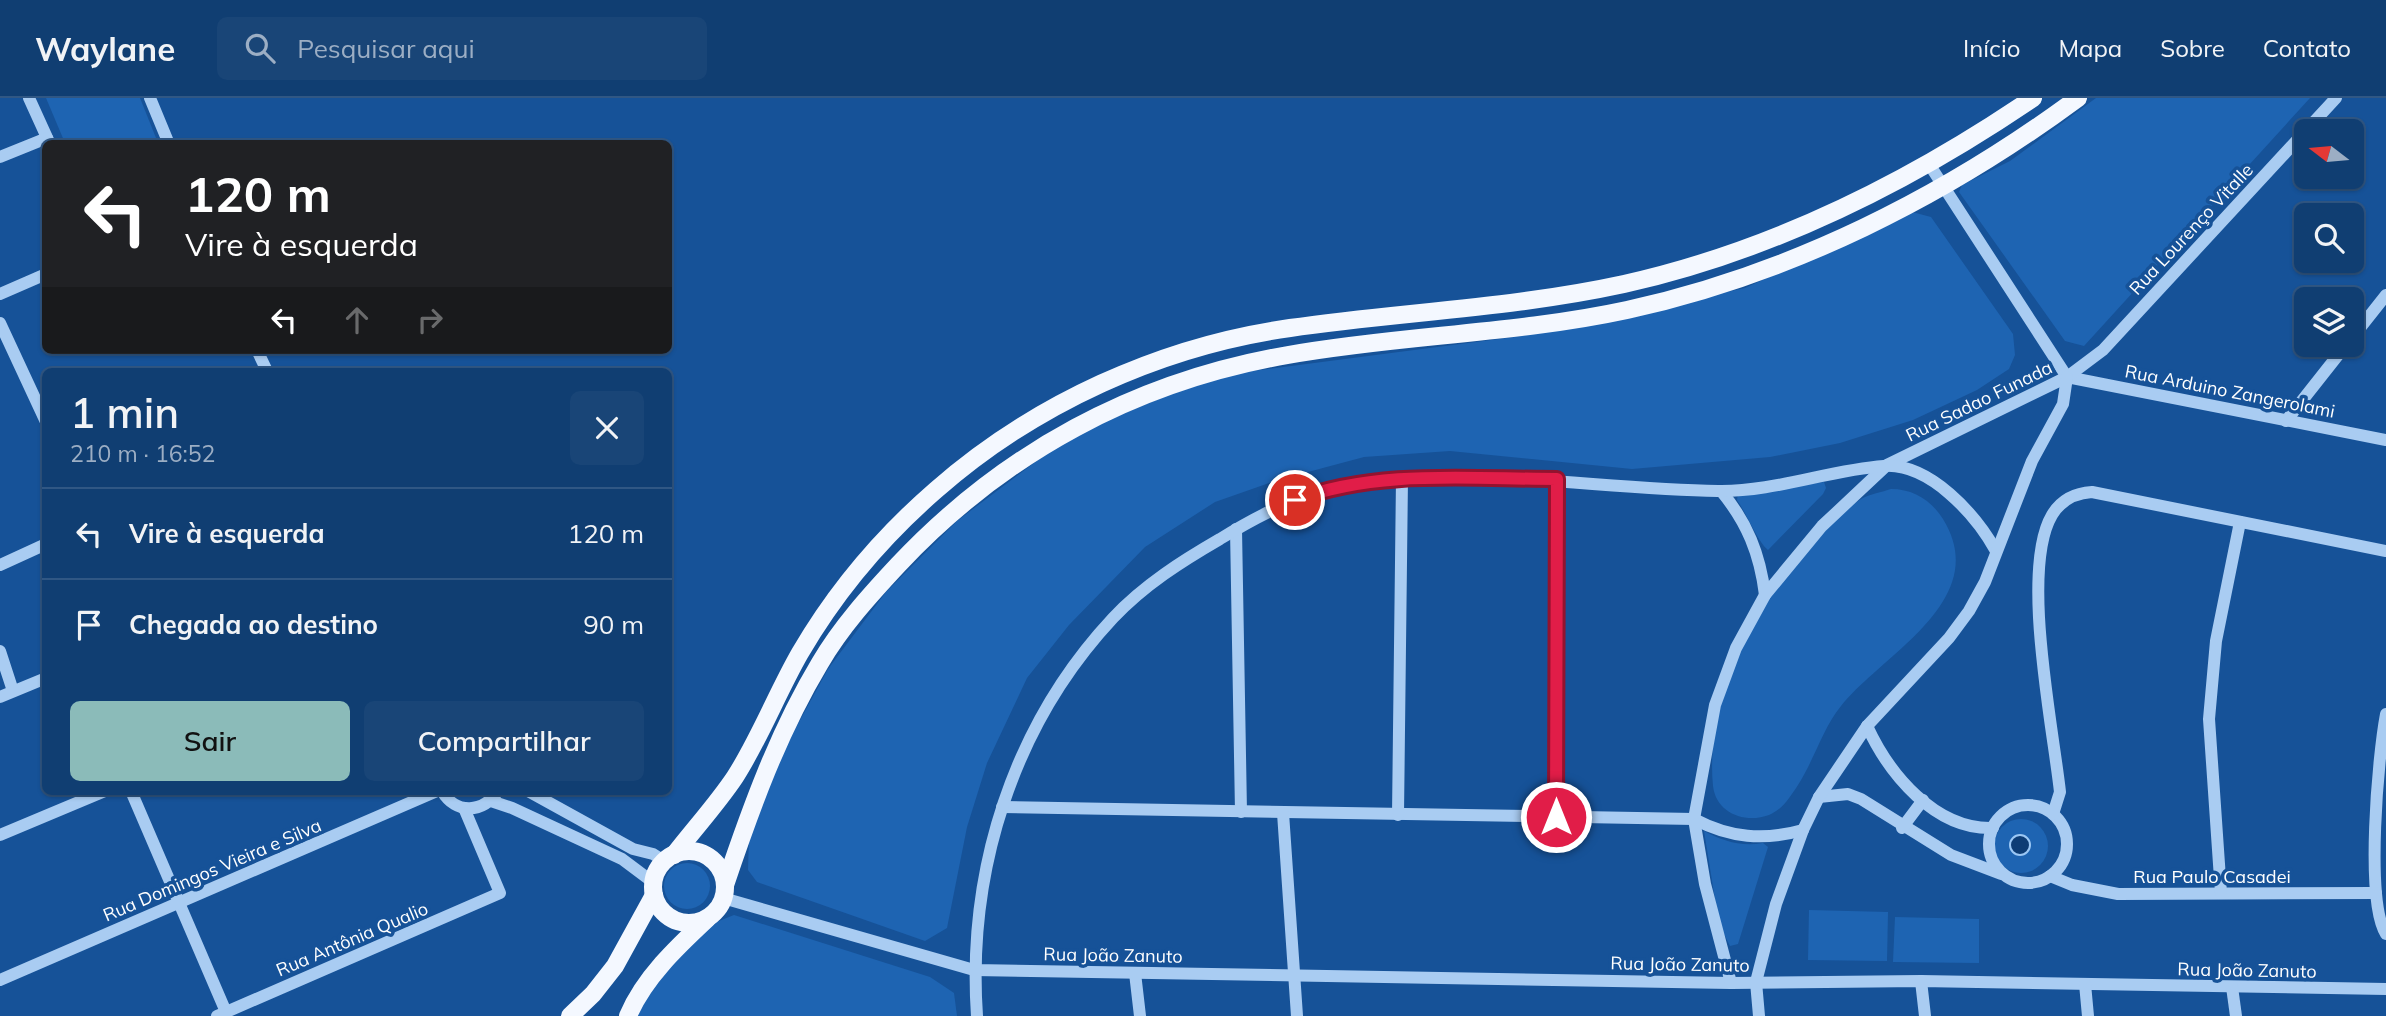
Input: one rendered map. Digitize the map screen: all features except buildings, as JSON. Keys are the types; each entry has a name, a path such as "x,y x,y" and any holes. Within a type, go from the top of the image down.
{"main road":[{"path":"570,1016 615,966 669,858 735,777 801,652 864,563 935,491 972,461 1044,413 1127,373 1189,350 1236,338 1288,328 1584,292 1675,271 1782,236 1961,147 2033,98"},
{"path":"628,1016 649,981 680,944 708,918 724,891 765,771 821,660 853,617 909,553 953,510 988,482 1057,436 1136,398 1197,375 1242,364 1291,354 1588,318 1682,296 1791,261 1974,170 2078,98"},
{"path":"669,858 685,851 708,856 723,873 724,891"},
{"path":"654,889 658,905 675,920 686,923 708,918"}],"street":[{"path":"29,98 48,140"},
{"path":"150,98 167,140"},
{"name":"Rua Lourenço Vitalle","path":"2067,376 2103,350 2336,98"},
{"path":"0,156 42,143"},
{"path":"1929,164 2067,376"},
{"path":"0,294 42,276"},
{"path":"2364,323 2386,295"},
{"path":"0,323 42,413"},
{"path":"2286,421 2337,357"},
{"name":"Rua Arduino Zangerolami","path":"2067,376 2386,440"},
{"name":"Rua Sadao Funada","path":"1731,983 1704,884 1695,819 1715,705 1736,648 1765,595 1822,526 1887,466 2067,376"},
{"name":"Rua Sadao Funada","path":"1759,1016 1756,982 1776,904 1803,830 1819,797 1867,726 1963,620 1985,582 2032,461 2063,404 2067,376"},
{"path":"977,1016 974,970 978,915 987,860 1002,807 1029,737 1067,673 1107,625 1172,568 1275,508 1316,492 1358,482 1402,478 1557,479 1721,491 1805,481 1887,466 1910,472 1952,495 1977,520 1996,551"},
{"path":"1398,815 1402,478"},
{"path":"1556,817 1557,479"},
{"path":"1721,491 1748,528 1757,550 1765,595"},
{"path":"2053,814 2060,792 2038,592 2040,559 2053,512 2070,497 2092,492 2386,551"},
{"path":"2221,894 2209,719 2216,641 2240,522"},
{"path":"1236,529 1241,812"},
{"path":"0,565 42,546"},
{"path":"0,651 13,691"},
{"path":"0,697 42,680"},
{"path":"2386,714 2377,806 2376,893 2379,920 2386,934"},
{"path":"1867,726 1889,768 1923,800 1960,823 1993,828"},
{"path":"1819,797 1838,794 1861,799 1902,828 1951,855 2003,874 2012,880 2032,883 2050,876 2063,861 2067,841 2065,831 2053,814 2035,806 2025,805 2006,813 1993,828 1990,838 1992,858 2003,874"},
{"path":"0,835 95,795"},
{"path":"133,795 180,903 222,1014"},
{"name":"Rua Domingos Vieira e Silva","path":"0,980 430,795"},
{"path":"444,795 455,805 464,808 482,807 495,796 512,808 622,859 654,889"},
{"path":"535,795 633,849 669,858"},
{"path":"1902,828 1923,800"},
{"path":"1002,807 1695,819 1720,831 1747,837 1766,837 1803,830"},
{"name":"Rua Antônia Qualio","path":"222,1014 500,893 464,808"},
{"path":"1283,813 1297,1016"},
{"name":"Rua Paulo Casadei","path":"2050,876 2072,885 2118,894 2376,893"},
{"name":"Rua João Zanuto","path":"724,891 974,970 1731,983 1921,981 2386,989"},
{"path":"1135,973 1140,1016"},
{"path":"1921,981 1924,1016"},
{"path":"2085,984 2088,1016"},
{"path":"2232,987 2236,1016"}],"shaded area":[{"path":"46,98 140,98 157,140 64,140"},
{"path":"2096,98 2310,98 2084,346 2065,341 1959,192 1962,185 2010,161"},
{"path":"1912,212 1931,217 2013,334 2015,355 2009,369 1977,390 1913,420 1840,443 1770,457 1632,469 1450,451 1364,457 1278,480 1215,502 1145,547 1069,625 1027,678 987,763 967,827 947,928 925,941 757,882 748,870 749,838 782,753 828,669 886,592 957,521 1070,436 1214,376 1522,336 1745,288"},
{"path":"1824,482 1826,488 1823,494 1768,550 1737,500 1738,494"},
{"path":"1891,489 1907,491 1921,497 1933,506 1943,519 1955,548 1954,575 1944,600 1905,645 1841,706 1804,775 1782,806 1769,815 1760,817 1733,814 1715,795 1712,763 1718,715 1741,645 1769,598 1831,525 1861,499"},
{"path":"2021,819 2040,827 2048,846 2040,865 2021,873 2002,865 1994,846 2002,827"},
{"path":"1704,831 1732,842 1763,843 1768,847 1738,944 1730,946 1719,924"},
{"path":"2020,835 2027,838 2030,845 2027,852 2020,855 2013,852 2010,845 2013,838"},
{"path":"687,863 703,870 710,886 703,902 687,909 671,902 664,886 671,870"},
{"path":"1809,910 1888,912 1887,961 1808,960"},
{"path":"734,915 930,977 954,993 957,1016 633,1016 668,970 709,925"},
{"path":"1895,917 1979,919 1979,963 1893,962"}],"route":[{"path":"1295,500 1358,482 1402,478 1557,479 1556,817"}]}
